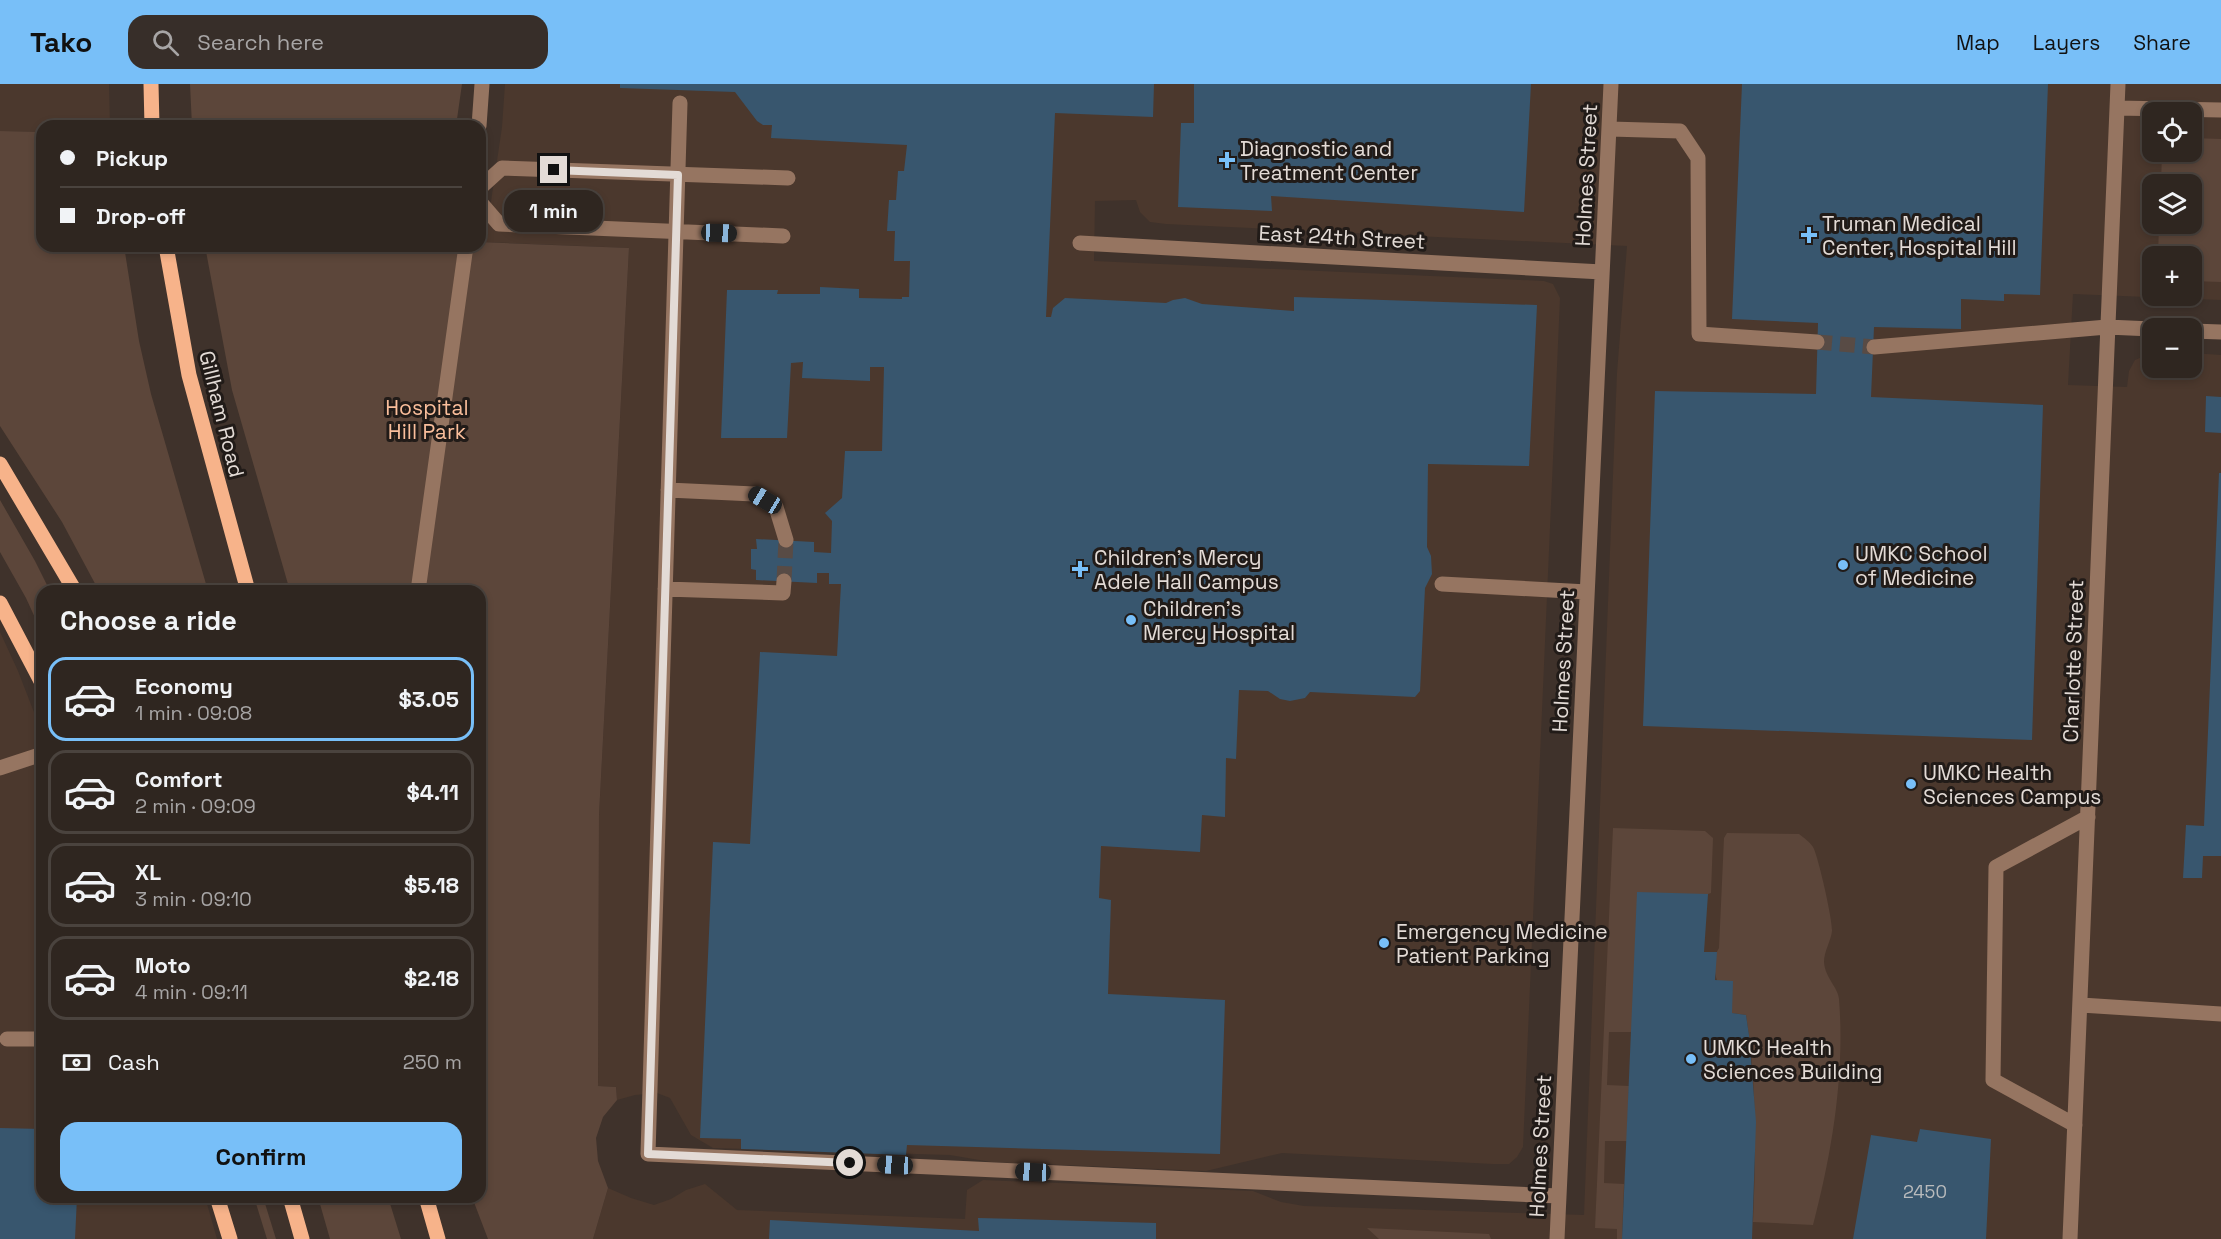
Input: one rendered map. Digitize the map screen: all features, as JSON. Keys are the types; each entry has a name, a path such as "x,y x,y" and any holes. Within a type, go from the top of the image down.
{"main road":[{"path":"151,84 152,120"},
{"name":"Gillham Road","path":"167,252 189,375 246,585"},
{"path":"0,464 71,585"},
{"path":"0,603 36,672"},
{"path":"219,1203 230,1239"},
{"path":"292,1203 302,1239"},
{"path":"428,1203 438,1239"}],"street":[{"path":"479,120 482,84"},
{"name":"Holmes Street","path":"1557,1239 1611,84"},
{"name":"Charlotte Street","path":"2070,1239 2118,84"},
{"path":"680,103 648,1154 1559,1196"},
{"path":"2117,108 2221,110"},
{"path":"1610,129 1680,131 1698,158 1699,334 1817,342"},
{"path":"486,183 502,168 788,178"},
{"path":"486,209 499,224 783,236"},
{"name":"East 24th Street","path":"1080,243 1602,272"},
{"path":"419,585 465,252"},
{"path":"1874,347 2107,327 2142,329"},
{"path":"2202,331 2221,332"},
{"path":"668,490 754,494 776,507 786,540"},
{"path":"665,590 783,593 784,581"},
{"path":"1443,584 1587,592"},
{"path":"0,768 36,756"},
{"path":"2075,1125 1993,1080 1996,867 2088,817"},
{"path":"2081,1005 2221,1014"},
{"path":"7,1039 36,1039"}],"shaded area":[{"path":"0,84 109,84 110,120 36,120 36,132 0,131"},
{"path":"505,84 2221,84 2221,300 2202,299 2202,246 2142,246 2142,297 2073,294 2068,385 2127,387 2129,371 2135,360 2142,357 2142,378 2202,378 2202,354 2221,355 2221,1239 593,1239 608,1188 654,1205 705,1184 737,1210 965,1219 967,1190 983,1180 1253,1191 1281,1202 1304,1206 1584,1215 1617,373 1627,246 1166,224 1150,222 1140,212 1136,200 1095,201 1094,261 1544,281 1553,284 1560,298 1523,1147 1509,1164 1282,1153 1206,1171 991,1162 950,1155 713,1148 691,1135 670,1098 657,1093 635,1095 617,1100 616,1087 598,1086 599,815 629,248 486,242 502,127"},
{"path":"0,632 36,718 36,1203 207,1203 217,1239 0,1239"}],"green space":[{"path":"190,84 462,84 457,120 192,120"},
{"path":"0,131 36,132 36,252 125,252 139,341 151,394 206,585 96,585 62,522 0,426"},
{"path":"2202,138 2221,139 2221,282 2202,281 2202,246 2158,246 2159,234 2202,234 2202,174 2161,174 2162,162 2202,162"},
{"name":"Hospital Hill Park","path":"486,242 629,248 599,815 598,1086 616,1087 617,1100 603,1117 596,1138 598,1161 608,1188 593,1239 488,1239 474,1203 486,1203 486,585 288,585 232,390 206,252 486,252"},
{"path":"0,500 47,585 36,585 36,620 26,598 0,552"},
{"path":"1613,828 1705,831 1713,838 1711,893 1708,894 1631,1032 1609,1032 1607,1085 1629,1086 1627,1141 1605,1141 1604,1183 1624,1184 1622,1239 1617,1239 1617,1229 1595,1228"},
{"path":"1727,833 1799,834 1813,847 1825,888 1832,931 1824,962 1839,999 1840,1056 1831,1142 1813,1225 1753,1222 1755,1118 1750,1041 1746,1015 1732,1013 1717,981 1714,964 1719,948 1724,838"},
{"path":"256,1203 265,1203 276,1239 267,1239"},
{"path":"320,1203 390,1203 401,1239 330,1239"},
{"path":"1367,1228 1489,1234 1491,1239 1379,1239"}],"building":[{"name":"Children's Mercy Hospital","path":"620,84 1154,84 1153,117 1055,113 1046,317 1051,317 1053,308 1065,298 1166,303 1185,298 1202,304 1294,311 1294,297 1537,305 1529,466 1428,464 1427,547 1431,556 1432,574 1425,588 1420,691 1415,697 1310,692 1305,698 1290,701 1280,699 1268,691 1239,690 1236,759 1226,758 1225,817 1202,815 1200,852 1101,846 1099,898 1111,900 1108,994 1225,1000 1220,1154 907,1145 906,1155 741,1149 741,1139 700,1138 713,842 750,844 760,652 837,656 841,584 829,584 829,573 817,573 817,583 756,580 756,570 751,569 751,549 757,549 756,539 814,542 814,552 831,553 832,521 825,513 842,498 845,451 882,451 884,367 870,367 870,381 802,378 803,362 791,363 787,438 721,438 727,290 778,290 777,294 820,294 820,287 859,289 859,298 902,299 902,297 909,297 910,261 894,261 895,231 887,231 889,200 896,200 898,171 904,171 907,145 771,138 772,125 763,125 757,121 735,92 620,88"},
{"path":"1194,84 1531,84 1524,212 1271,196 1272,211 1178,207 1181,123 1194,123"},
{"name":"UMKC School of Medicine","path":"1742,84 2048,84 2040,295 2004,294 2004,301 1961,299 1961,329 1874,327 1871,397 2043,405 2032,740 1643,726 1655,391 1816,394 1818,323 1732,319"},
{"path":"2206,396 2221,397 2221,433 2205,432"},
{"path":"2219,473 2221,473 2221,856 2203,856 2202,878 2183,878 2186,825 2204,826"},
{"name":"UMKC Health Sciences Building","path":"1637,892 1708,894 1704,952 1717,952 1715,980 1733,981 1732,1013 1746,1015 1749,1035 1756,1122 1752,1239 1622,1239"},
{"path":"0,1128 36,1129 36,1203 77,1203 75,1239 0,1239"},
{"name":"UMKC Health Sciences Building","path":"1920,1129 1991,1139 1986,1239 1853,1239 1871,1135 1917,1142"},
{"path":"978,1218 1156,1223 1156,1239 769,1239 770,1220 979,1231"}],"tunnel":[{"path":"1817,342 1874,347"},
{"path":"784,581 786,540"}],"place":[{"name":"Diagnostic and Treatment Center","path":"1227,160"},
{"name":"Truman Medical Center, Hospital Hill","path":"1809,235"},
{"name":"UMKC School of Medicine","path":"1843,565"},
{"name":"Children's Mercy Adele Hall Campus","path":"1080,569"},
{"name":"Children's Mercy Hospital","path":"1131,620"},
{"name":"UMKC Health Sciences Campus","path":"1911,784"},
{"name":"Emergency Medicine Patient Parking","path":"1384,943"},
{"name":"UMKC Health Sciences Building","path":"1691,1059"}],"route":[{"path":"554,170 678,175 648,1154 850,1163"}]}
